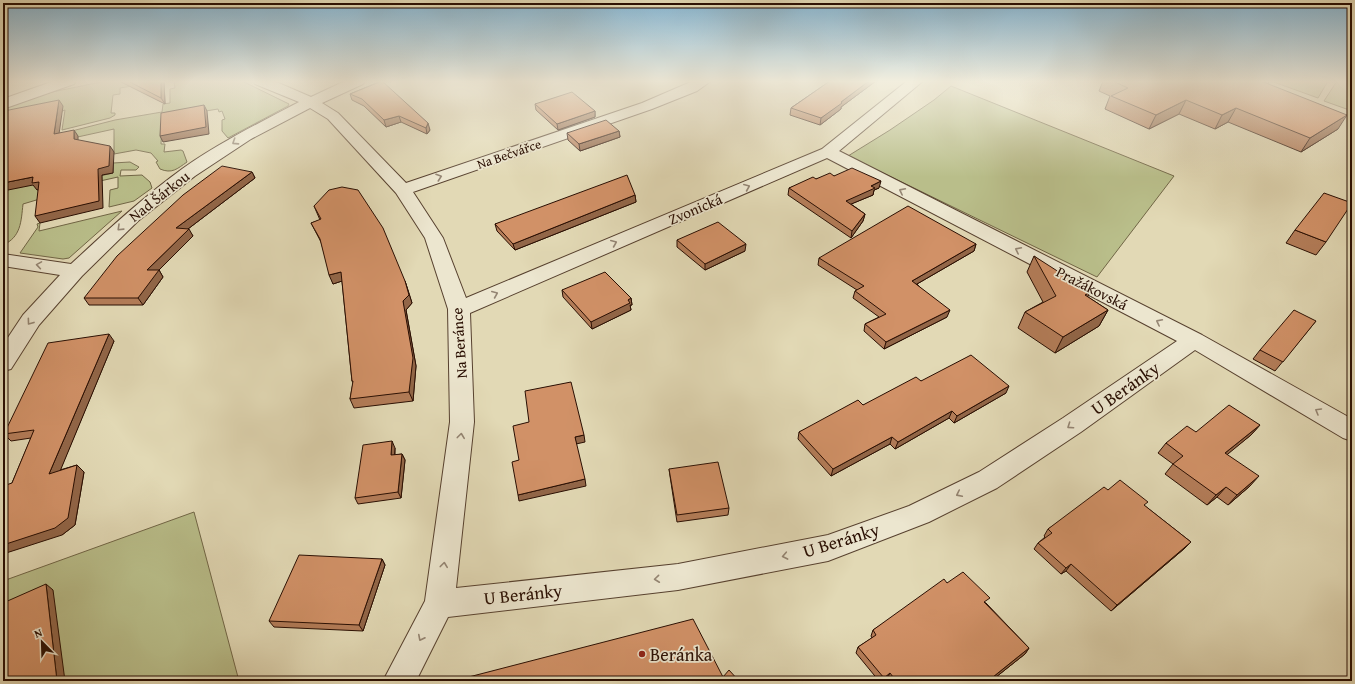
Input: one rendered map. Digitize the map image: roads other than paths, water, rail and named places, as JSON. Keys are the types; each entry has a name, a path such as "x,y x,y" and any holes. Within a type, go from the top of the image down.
{"street":[{"name":"Nad Šárkou","path":"3,363 31,320 75,271 132,217 189,172 245,136 290,113"},
{"name":"Na Beránce","path":"328,113 333,116 402,190 434,238 459,309 462,422 439,604 399,681"},
{"name":"Na Bečvářce","path":"402,190 627,113"},
{"name":"Zvonická","path":"459,309 828,152 876,113"},
{"name":"Pražákovská","path":"828,152 1194,340 1352,431"},
{"path":"3,260 75,271"},
{"name":"U Beránky","path":"439,604 678,577 828,548 919,514 988,480 1072,425 1194,340"}],"place":[{"name":"Beránka","path":"642,654"}]}
